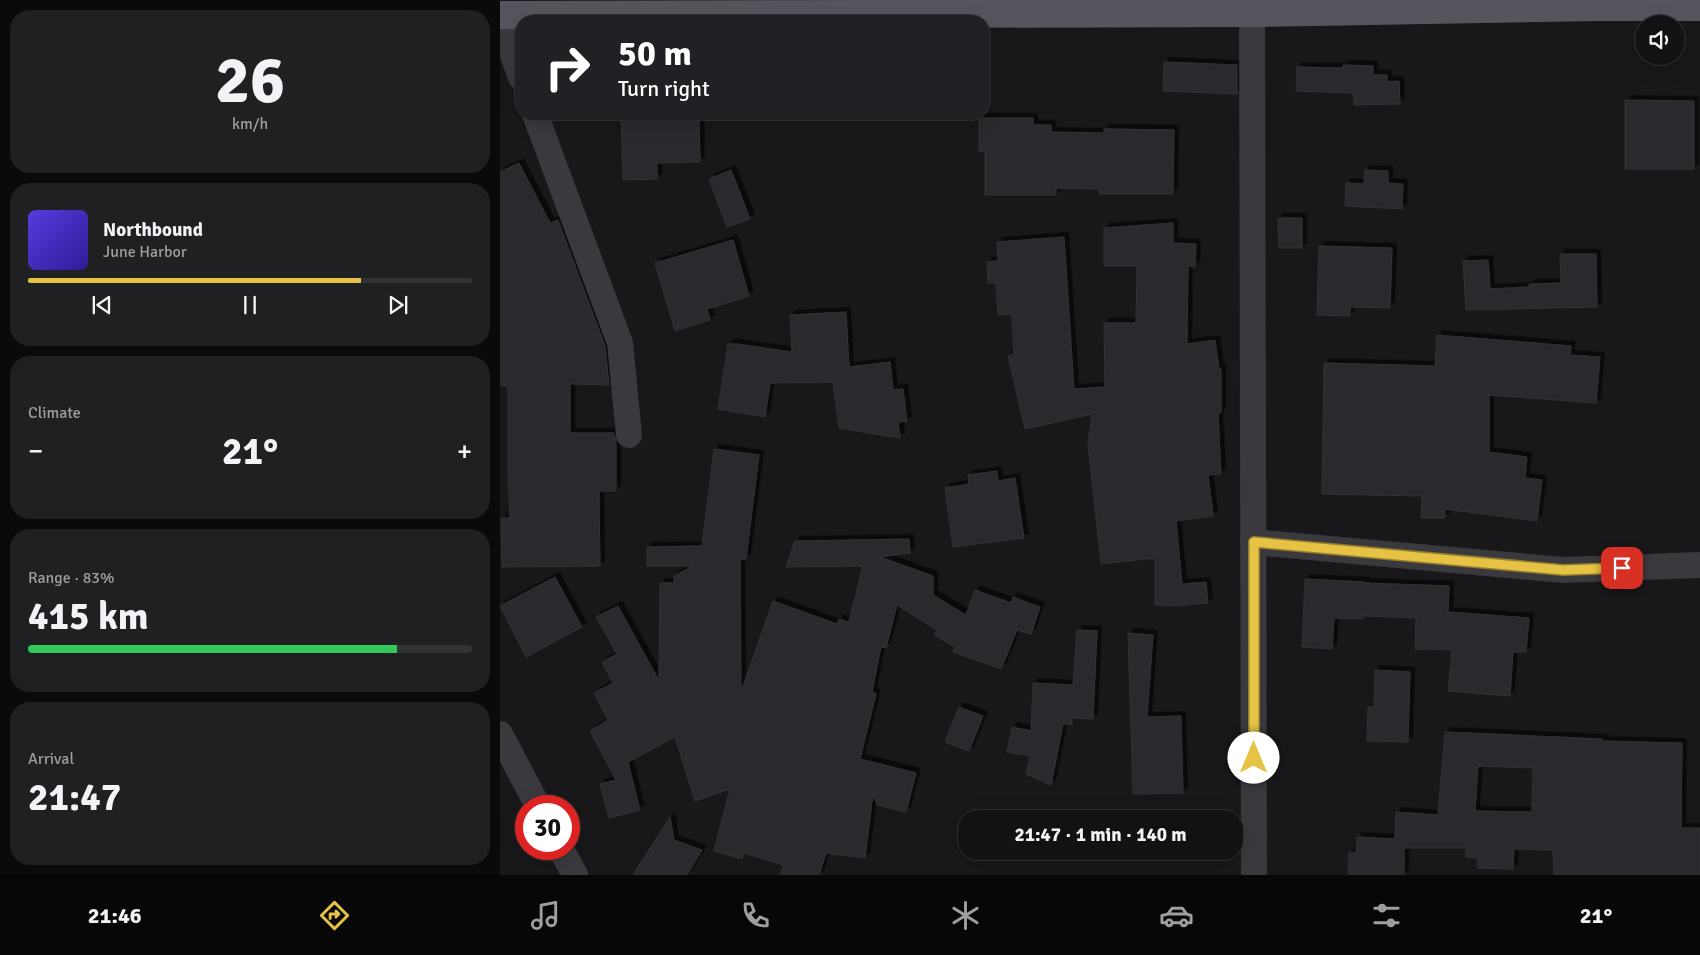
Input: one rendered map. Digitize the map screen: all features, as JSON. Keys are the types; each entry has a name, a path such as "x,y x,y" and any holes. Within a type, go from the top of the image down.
{"main road":[{"path":"500,15 1252,13 1580,7 1700,7"}],"street":[{"path":"1252,13 1254,875"},
{"path":"500,20 515,61"},
{"path":"537,120 620,343 629,435"},
{"path":"1254,542 1563,570 1700,565"},
{"path":"500,734 532,795"},
{"path":"567,860 575,875"}],"building":[{"path":"1164,62 1237,65 1237,94 1163,91"},
{"path":"1343,65 1373,66 1373,75 1387,75 1387,82 1399,81 1400,104 1354,105 1354,93 1296,91 1297,67 1343,68"},
{"path":"1625,100 1694,101 1694,169 1625,169"},
{"path":"990,118 1033,118 1033,125 1051,125 1051,132 1104,133 1104,129 1174,130 1173,194 1099,194 1099,189 1056,188 1056,195 985,195 985,151 979,152 979,120 990,120"},
{"path":"621,120 699,120 700,162 657,163 657,179 623,180"},
{"path":"519,163 550,223 558,220 605,346 609,385 570,384 570,433 614,433 616,441 616,491 599,491 600,566 502,567 501,518 510,518 508,386 500,386 500,172"},
{"path":"731,170 750,219 727,227 709,179"},
{"path":"1365,170 1388,171 1388,183 1403,184 1402,209 1345,206 1346,183 1364,184"},
{"path":"1278,218 1302,218 1302,248 1279,248"},
{"path":"1173,223 1173,243 1196,244 1195,267 1188,266 1187,344 1215,340 1219,369 1221,369 1221,413 1218,413 1221,474 1208,475 1213,516 1176,521 1182,584 1206,582 1208,603 1185,606 1155,605 1155,558 1101,564 1088,444 1092,414 1025,429 1008,356 1014,355 1012,314 998,315 996,283 988,283 987,262 998,261 997,242 1064,237 1074,389 1105,387 1104,323 1136,323 1137,266 1104,266 1104,228"},
{"path":"733,240 749,296 707,309 710,320 675,331 655,263"},
{"path":"1319,246 1392,248 1390,308 1350,307 1350,316 1317,315"},
{"path":"1560,254 1596,254 1597,307 1466,310 1463,261 1488,260 1490,289 1529,287 1529,284 1561,283"},
{"path":"846,312 849,367 890,362 893,390 903,389 907,421 898,422 900,438 839,428 833,382 770,383 765,417 718,409 728,344 792,352 790,315"},
{"path":"1437,335 1571,346 1570,355 1600,357 1596,403 1489,395 1489,452 1527,457 1525,478 1542,480 1537,521 1445,509 1445,518 1421,518 1422,496 1322,494 1324,363 1435,366"},
{"path":"714,449 759,455 746,559 740,559 741,692 773,601 837,624 839,619 849,622 863,566 786,567 795,541 909,539 910,553 880,557 933,576 933,595 966,615 975,590 1011,603 1013,597 1040,607 1031,634 1017,630 1001,669 953,652 955,647 934,635 937,630 897,605 886,648 881,647 872,692 876,694 860,759 916,773 906,812 877,805 873,794 865,858 826,853 819,875 780,875 783,865 744,853 742,859 714,851 730,789 695,801 675,737 628,762 640,810 609,818 600,784 616,780 590,731 608,720 594,693 613,683 602,662 617,654 596,617 618,606 659,681 660,583 674,583 674,576 693,566 647,566 647,547 702,546"},
{"path":"997,471 998,481 1015,478 1024,538 953,547 945,488 969,484 968,475"},
{"path":"555,577 582,627 526,657 500,606"},
{"path":"1305,579 1449,586 1448,612 1529,618 1526,652 1513,652 1510,696 1448,691 1452,650 1415,649 1416,618 1363,616 1363,619 1334,618 1332,649 1302,647"},
{"path":"1077,630 1097,631 1093,719 1072,718 1072,724 1063,724 1051,785 1026,774 1030,756 1007,752 1012,727 1031,731 1033,683 1073,685"},
{"path":"1128,633 1153,635 1147,717 1181,716 1183,793 1133,794"},
{"path":"1375,670 1410,672 1408,742 1367,741 1368,707 1374,707"},
{"path":"959,707 983,716 969,751 945,742"},
{"path":"1445,732 1602,739 1602,741 1682,743 1681,828 1700,828 1700,875 1554,875 1553,850 1514,849 1513,869 1477,868 1478,858 1466,857 1466,848 1404,848 1404,875 1348,875 1349,852 1356,853 1357,837 1395,839 1396,812 1438,815","holes":["1478,766 1533,768 1532,812 1475,811"]},
{"path":"670,817 674,840 702,850 687,875 633,875"}],"route":[{"path":"1254,758 1254,542 1563,570 1622,568"}]}
